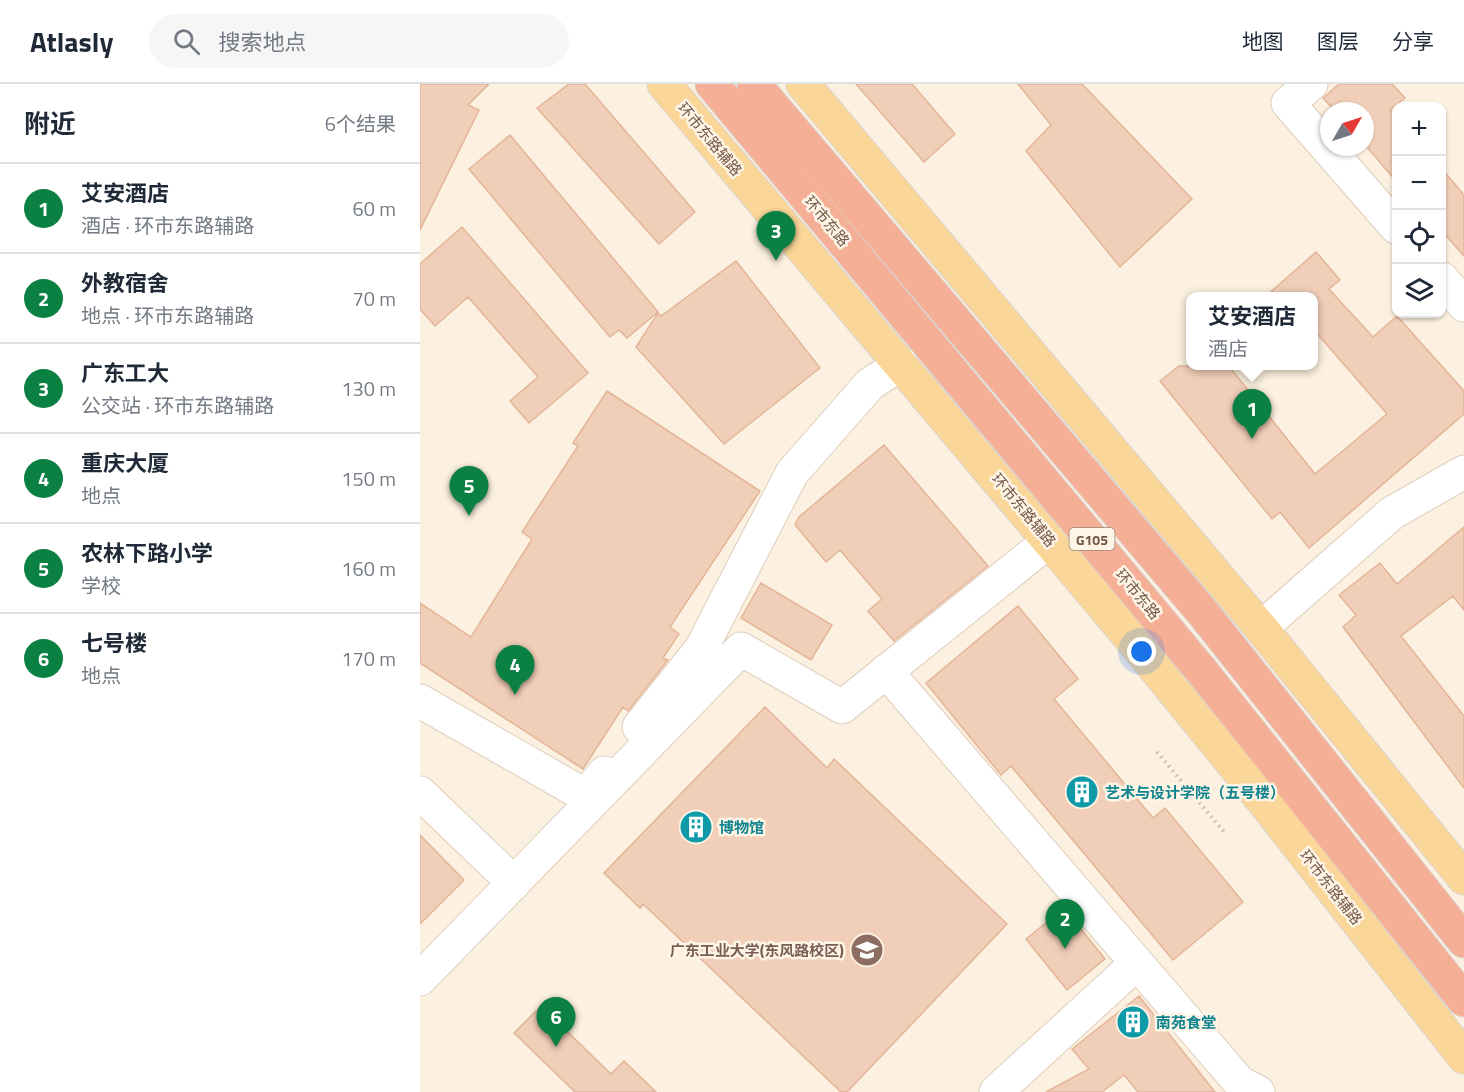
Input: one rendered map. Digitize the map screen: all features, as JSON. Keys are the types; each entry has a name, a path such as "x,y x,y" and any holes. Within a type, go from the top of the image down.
{"highway":[{"name":"环市东路","path":"712,84 1193,660 1464,1000"},
{"name":"G105","path":"754,84 1203,613 1464,941"}],"main road":[{"name":"环市东路辅路","path":"664,84 1219,746 1464,1057"},
{"path":"803,84 1262,628 1464,878"}],"street":[{"path":"1311,84 1288,103 1392,222"},
{"path":"1446,284 1464,305"},
{"path":"420,701 586,796 701,649 792,473 870,384 901,364"},
{"path":"1262,628 1392,513 1464,472"},
{"path":"420,979 741,649 842,706 1049,541"},
{"path":"886,670 1240,1083 1258,1092"},
{"path":"420,793 514,883"},
{"path":"996,1092 1137,963"}],"path":[{"path":"1157,752 1225,833"}],"building":[{"path":"420,84 489,84 468,105 479,110 420,230"},
{"path":"569,84 585,84 695,212 659,244 537,108"},
{"path":"856,84 912,84 955,134 924,162"},
{"path":"1018,84 1082,84 1192,199 1120,267 1026,151 1051,125"},
{"path":"1339,84 1392,84 1405,98 1400,102 1392,102 1390,110 1392,112 1392,176 1374,155 1374,102 1327,102 1323,98"},
{"path":"510,135 658,312 627,338 619,330 610,337 469,169"},
{"path":"1446,174 1464,195 1464,256 1446,236"},
{"path":"462,227 588,373 529,423 510,401 538,377 468,297 435,326 420,309 420,264"},
{"path":"1316,252 1340,280 1329,289 1373,337 1395,318 1399,318 1464,391 1464,414 1309,548 1280,512 1272,519 1160,381 1179,366 1186,366 1186,370 1232,370 1315,474 1387,414 1318,335 1318,292 1271,292"},
{"path":"736,261 820,368 724,444 636,347 658,313 661,316"},
{"path":"607,391 760,491 670,627 679,634 663,658 668,660 628,711 623,707 583,769 420,663 420,603 471,637 532,539 522,532 578,446 573,443"},
{"path":"884,445 988,566 894,641 868,611 882,599 840,550 826,562 795,525 799,517"},
{"path":"1464,527 1464,610 1453,596 1401,636 1464,716 1464,788 1343,627 1356,615 1339,595 1380,563 1397,584"},
{"path":"761,583 832,625 811,660 741,618"},
{"name":"艺术与设计学院（五号楼）","path":"1018,606 1078,679 1054,699 1153,818 1165,808 1243,902 1173,960 1011,766 1001,775 926,683"},
{"path":"765,707 827,768 834,759 1007,924 847,1092 841,1092 643,904 640,908 604,873"},
{"path":"420,835 464,880 420,924"},
{"path":"1064,908 1105,959 1067,990 1026,939"},
{"name":"南苑食堂","path":"1139,996 1215,1092 1138,1092 1124,1075 1102,1092 1046,1092 1089,1069 1072,1049"},
{"path":"541,1006 611,1074 624,1061 656,1092 575,1092 514,1033"}],"place":[{"name":"广东工大","path":"776,261"},
{"name":"艾安酒店","path":"1252,439"},
{"name":"农林下路小学","path":"469,516"},
{"name":"重庆大厦","path":"515,695"},
{"name":"艺术与设计学院（五号楼）","path":"1082,792"},
{"name":"博物馆","path":"696,827"},
{"name":"外教宿舍","path":"1065,949"},
{"name":"广东工业大学(东风路校区)","path":"867,950"},
{"name":"南苑食堂","path":"1133,1022"},
{"name":"七号楼","path":"556,1047"}]}
